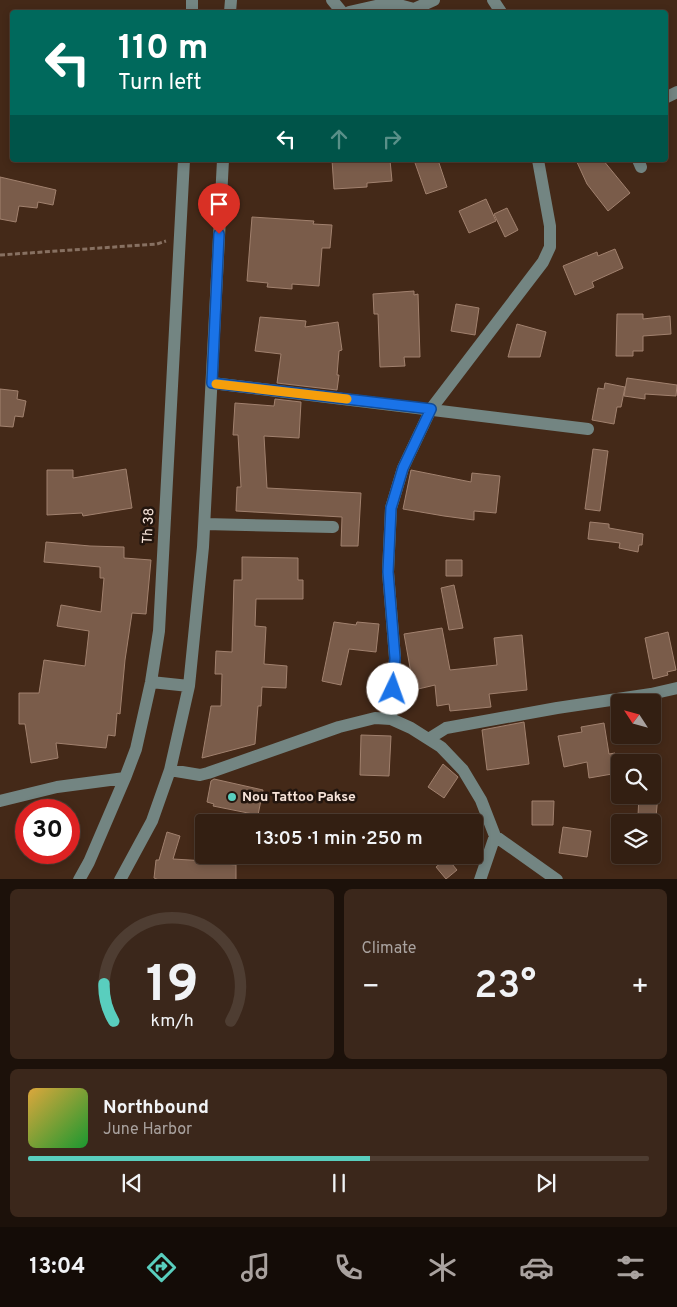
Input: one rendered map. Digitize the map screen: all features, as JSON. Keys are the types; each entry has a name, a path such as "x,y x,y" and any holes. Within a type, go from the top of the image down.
{"street":[{"path":"332,0 340,10"},
{"path":"358,10 385,4 395,4 414,9 434,0"},
{"name":"Th 38","path":"80,879 89,862 136,749 152,682 159,631 184,162"},
{"path":"121,879 152,821 170,770 189,686 204,524 223,162"},
{"path":"391,719 395,658 388,572 391,508 403,468 431,409 543,262 550,247 550,226 539,162"},
{"path":"212,383 588,429"},
{"path":"204,524 333,527"},
{"path":"152,682 189,686"},
{"path":"430,738 446,728 677,688"},
{"path":"170,770 200,775 339,726 375,718 391,719 430,738 441,747 463,770 481,800 495,836 556,879"},
{"path":"0,801 57,787 125,778"},
{"path":"480,879 495,836"}],"path":[{"path":"0,254 157,244 180,238"}],"building":[{"path":"332,162 390,162 392,181 367,183 367,187 334,189"},
{"path":"415,162 439,162 447,187 426,194"},
{"path":"577,162 605,162 630,193 608,211 587,184"},
{"path":"0,177 56,190 53,205 38,202 37,208 19,206 16,222 0,219"},
{"path":"486,199 496,221 469,233 459,211"},
{"path":"507,208 518,230 505,237 494,214"},
{"path":"252,217 314,221 313,224 332,225 330,248 322,248 319,286 292,284 292,289 267,287 268,283 247,281"},
{"path":"615,249 623,268 592,282 594,287 575,295 563,266 597,252 598,256"},
{"path":"414,291 414,295 418,294 420,357 404,357 405,366 380,367 378,314 374,314 373,294"},
{"path":"456,304 479,308 475,335 451,331"},
{"path":"617,314 643,314 643,319 670,316 671,334 643,336 643,351 633,351 633,356 616,356"},
{"path":"260,317 306,321 305,327 338,322 342,350 339,351 337,390 277,383 281,354 255,351"},
{"path":"517,324 546,332 540,357 508,357"},
{"path":"627,378 677,385 676,396 645,394 645,399 624,396"},
{"path":"605,383 625,387 621,407 617,407 614,424 592,420 598,388 604,389"},
{"path":"0,389 18,391 17,399 26,401 23,417 15,416 13,427 0,426"},
{"path":"275,399 301,402 299,438 264,436 267,488 361,493 358,546 341,546 342,517 236,511 237,487 241,487 238,435 233,435 235,403 274,406"},
{"path":"593,449 608,451 600,511 585,509"},
{"path":"126,469 132,508 83,516 82,513 47,515 47,470 73,470 73,478"},
{"path":"411,470 471,482 472,473 500,476 496,513 474,511 474,520 403,509"},
{"path":"590,522 609,524 609,528 643,534 642,545 639,545 638,552 619,548 620,543 588,539"},
{"path":"46,542 124,547 124,558 151,560 146,614 132,613 120,714 117,713 115,736 108,735 106,748 56,743 58,758 31,763 25,724 19,724 19,693 39,693 44,660 85,666 89,631 57,626 61,605 101,612 104,578 100,578 100,567 44,562"},
{"path":"242,557 298,558 298,580 303,580 303,599 256,599 255,626 266,627 264,664 287,666 286,688 262,687 261,706 258,706 255,744 202,758 211,706 221,706 222,674 215,674 216,651 232,652 234,580 242,580"},
{"path":"446,560 462,560 462,576 446,576"},
{"path":"454,585 463,628 449,630 441,588"},
{"path":"334,622 356,625 357,622 379,624 376,652 349,649 341,685 322,681"},
{"path":"442,628 450,670 497,665 494,638 522,635 527,690 489,694 491,707 450,711 449,704 437,706 435,685 414,690 404,634"},
{"path":"668,632 676,670 667,672 668,675 653,679 645,638"},
{"path":"524,722 529,764 487,770 482,730"},
{"path":"604,723 609,754 615,753 611,754 611,774 589,778 587,762 564,767 558,736 582,732 581,727"},
{"path":"361,735 391,736 389,776 360,775"},
{"path":"443,764 458,777 444,798 428,787"},
{"name":"Nou Tattoo Pakse","path":"214,779 263,790 258,814 213,806 214,804 207,802 211,781"},
{"path":"532,801 554,801 553,825 532,825"},
{"path":"639,804 657,804 656,814 638,814"},
{"path":"563,827 591,831 587,857 559,853"},
{"path":"167,832 180,836 173,859 195,860 195,864 236,865 236,879 156,879 154,878 156,860 159,860"},
{"path":"440,864 452,864 457,870 446,879 436,867"}],"slow traffic":[{"path":"216,384 347,399"}],"place":[{"name":"Nou Tattoo Pakse","path":"232,797"}],"route":[{"path":"219,234 212,383 431,409 403,468 391,508 388,572 395,658 393,689"}]}
